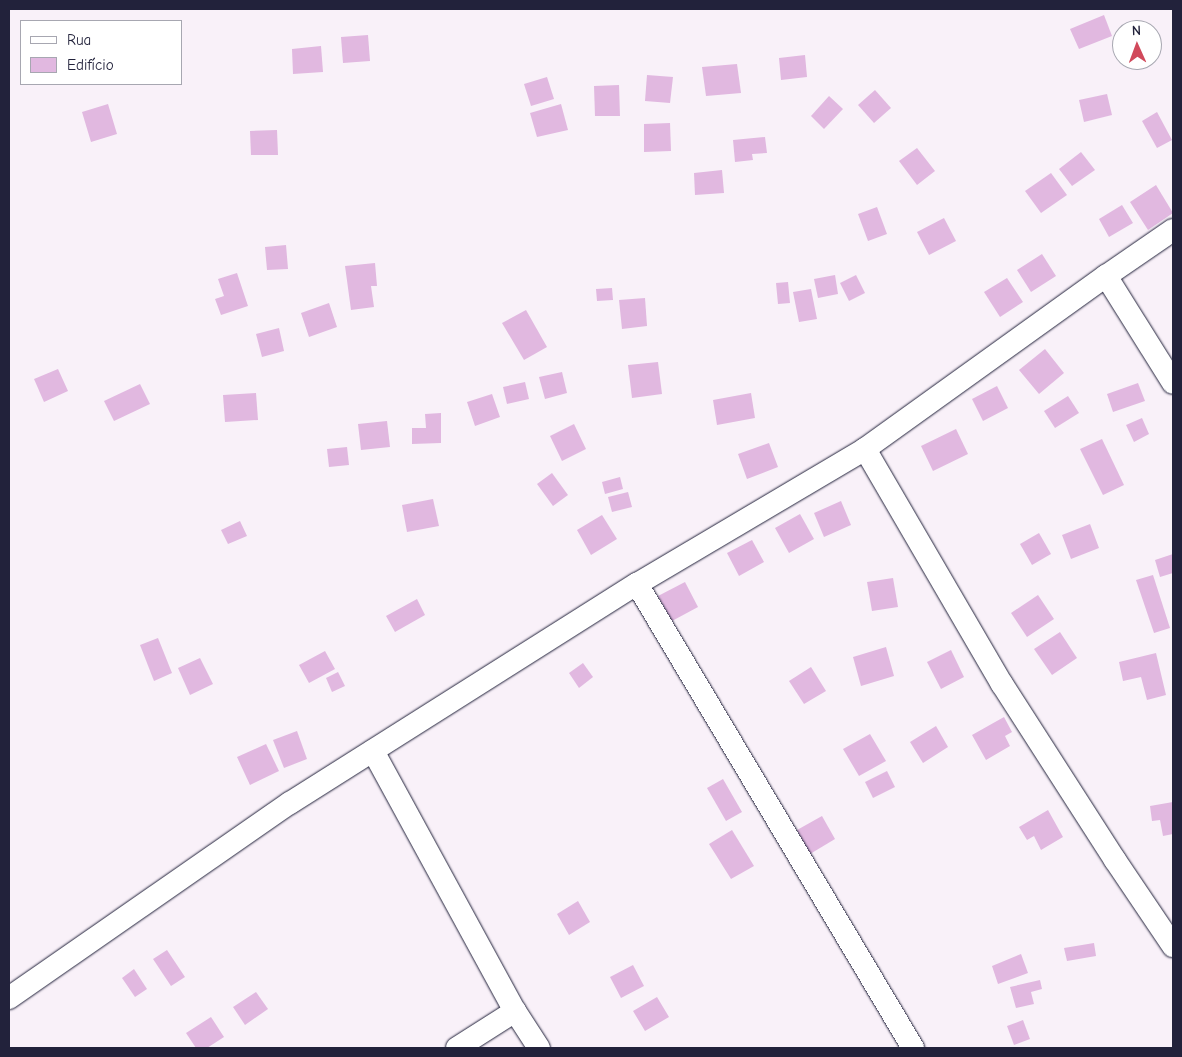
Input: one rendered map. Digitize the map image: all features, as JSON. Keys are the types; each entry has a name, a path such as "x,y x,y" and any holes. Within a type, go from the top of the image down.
{"street":[{"path":"9,998 290,803 637,584 865,449 1173,230"},
{"path":"1106,276 1173,382"},
{"path":"865,449 1002,684 1115,860 1173,946"},
{"path":"637,584 914,1048"},
{"path":"372,751 515,1011 538,1048"},
{"path":"457,1048 515,1011"}],"building":[{"path":"1104,15 1112,36 1079,49 1070,29"},
{"path":"368,35 370,61 343,63 341,37"},
{"path":"321,46 323,72 293,74 292,49"},
{"path":"805,55 807,77 781,80 779,58"},
{"path":"737,64 741,93 706,96 702,67"},
{"path":"647,75 673,77 670,103 645,101"},
{"path":"547,77 554,99 531,106 524,84"},
{"path":"619,85 620,116 595,116 594,86"},
{"path":"875,90 891,108 874,123 858,105"},
{"path":"1107,94 1112,115 1084,122 1079,100"},
{"path":"829,96 843,109 824,129 811,116"},
{"path":"108,104 117,134 91,142 82,112"},
{"path":"561,104 568,130 537,137 530,113"},
{"path":"1157,112 1172,140 1157,148 1142,121"},
{"path":"670,123 671,151 644,152 644,124"},
{"path":"277,130 278,155 251,155 250,131"},
{"path":"765,137 767,153 752,154 753,160 735,162 733,140"},
{"path":"917,148 935,171 917,185 899,161"},
{"path":"1081,152 1095,170 1072,186 1059,169"},
{"path":"722,170 724,193 695,195 694,173"},
{"path":"1051,173 1067,195 1041,213 1025,191"},
{"path":"1156,185 1173,213 1148,230 1130,202"},
{"path":"1122,205 1133,223 1109,237 1099,219"},
{"path":"877,207 887,234 868,241 858,214"},
{"path":"944,218 956,241 929,255 917,232"},
{"path":"286,245 288,269 267,270 265,247"},
{"path":"1042,254 1056,276 1031,292 1017,270"},
{"path":"375,263 377,286 371,286 374,307 351,310 345,266"},
{"path":"237,273 248,306 221,315 215,299 224,296 218,279"},
{"path":"835,275 838,294 818,298 814,279"},
{"path":"856,275 865,293 849,301 840,283"},
{"path":"1007,278 1023,302 1000,317 984,292"},
{"path":"788,282 790,303 778,304 776,283"},
{"path":"612,288 613,300 597,301 596,289"},
{"path":"811,289 817,319 799,322 793,292"},
{"path":"645,298 647,326 622,329 619,300"},
{"path":"329,303 337,327 309,337 301,313"},
{"path":"526,310 547,347 524,360 502,323"},
{"path":"279,328 284,351 262,357 256,334"},
{"path":"1045,349 1064,373 1039,394 1019,370"},
{"path":"658,362 662,394 632,398 628,365"},
{"path":"58,369 68,391 44,402 34,379"},
{"path":"562,372 567,393 545,399 539,377"},
{"path":"525,382 529,399 507,404 503,387"},
{"path":"1138,383 1145,401 1113,412 1107,394"},
{"path":"140,384 150,404 114,421 104,401"},
{"path":"997,386 1008,408 983,421 972,399"},
{"path":"256,393 258,420 225,422 223,395"},
{"path":"751,393 755,418 717,425 713,400"},
{"path":"492,394 500,417 475,426 467,402"},
{"path":"1068,396 1079,413 1055,428 1044,411"},
{"path":"441,413 441,443 412,444 412,428 426,428 425,414"},
{"path":"1142,418 1149,434 1134,442 1126,425"},
{"path":"387,421 390,447 361,450 358,424"},
{"path":"574,424 586,449 562,461 550,436"},
{"path":"956,429 968,454 933,471 921,446"},
{"path":"1102,439 1124,485 1103,495 1080,449"},
{"path":"769,443 778,467 747,479 738,454"},
{"path":"347,447 349,465 329,467 327,449"},
{"path":"552,473 568,495 553,506 537,484"},
{"path":"620,477 623,489 605,494 602,482"},
{"path":"628,492 632,507 612,512 608,497"},
{"path":"433,499 439,526 407,532 402,505"},
{"path":"841,501 851,525 824,537 814,513"},
{"path":"800,514 814,539 789,553 775,528"},
{"path":"602,515 617,539 591,555 577,530"},
{"path":"240,521 247,536 228,544 221,530"},
{"path":"1090,524 1099,548 1071,559 1062,535"},
{"path":"1039,533 1051,554 1032,565 1020,544"},
{"path":"752,540 764,562 739,576 727,553"},
{"path":"1173,554 1173,573 1160,577 1155,560"},
{"path":"1153,575 1170,628 1154,633 1136,580"},
{"path":"893,578 898,607 872,611 867,582"},
{"path":"685,582 698,607 672,621 658,596"},
{"path":"1038,595 1054,619 1027,637 1011,613"},
{"path":"417,599 425,615 395,632 386,616"},
{"path":"1060,632 1077,658 1052,675 1034,649"},
{"path":"158,638 172,673 154,681 140,645"},
{"path":"886,647 894,676 861,686 853,657"},
{"path":"951,650 964,677 941,689 927,662"},
{"path":"325,651 335,669 309,683 299,665"},
{"path":"1156,653 1166,695 1147,700 1141,677 1123,681 1119,662"},
{"path":"200,658 213,684 190,695 178,668"},
{"path":"583,663 593,677 579,688 569,673"},
{"path":"811,667 826,691 804,704 789,681"},
{"path":"338,672 345,686 332,692 326,678"},
{"path":"1004,717 1012,732 1005,736 1010,746 986,760 972,735"},
{"path":"936,726 948,747 923,763 910,742"},
{"path":"297,731 307,759 284,768 273,740"},
{"path":"870,734 886,761 859,776 843,749"},
{"path":"266,744 279,771 250,785 237,757"},
{"path":"887,771 895,787 873,798 865,782"},
{"path":"723,779 742,812 726,821 707,788"},
{"path":"1173,802 1173,834 1163,836 1160,820 1152,821 1150,806"},
{"path":"1048,810 1063,837 1041,850 1034,836 1027,840 1019,827"},
{"path":"822,816 835,839 810,854 797,830"},
{"path":"732,830 754,866 731,879 709,844"},
{"path":"578,901 590,922 569,935 557,914"},
{"path":"1094,943 1096,956 1067,961 1064,948"},
{"path":"167,950 185,977 171,986 153,959"},
{"path":"1021,954 1028,973 998,984 992,966"},
{"path":"633,965 644,986 621,998 610,977"},
{"path":"134,969 147,989 135,997 122,978"},
{"path":"1040,980 1042,989 1031,992 1034,1004 1016,1008 1010,987"},
{"path":"256,992 268,1009 245,1025 233,1007"},
{"path":"657,997 669,1017 645,1031 633,1011"},
{"path":"211,1017 224,1037 207,1048 196,1048 186,1033"},
{"path":"1023,1020 1030,1039 1014,1045 1007,1026"}]}
